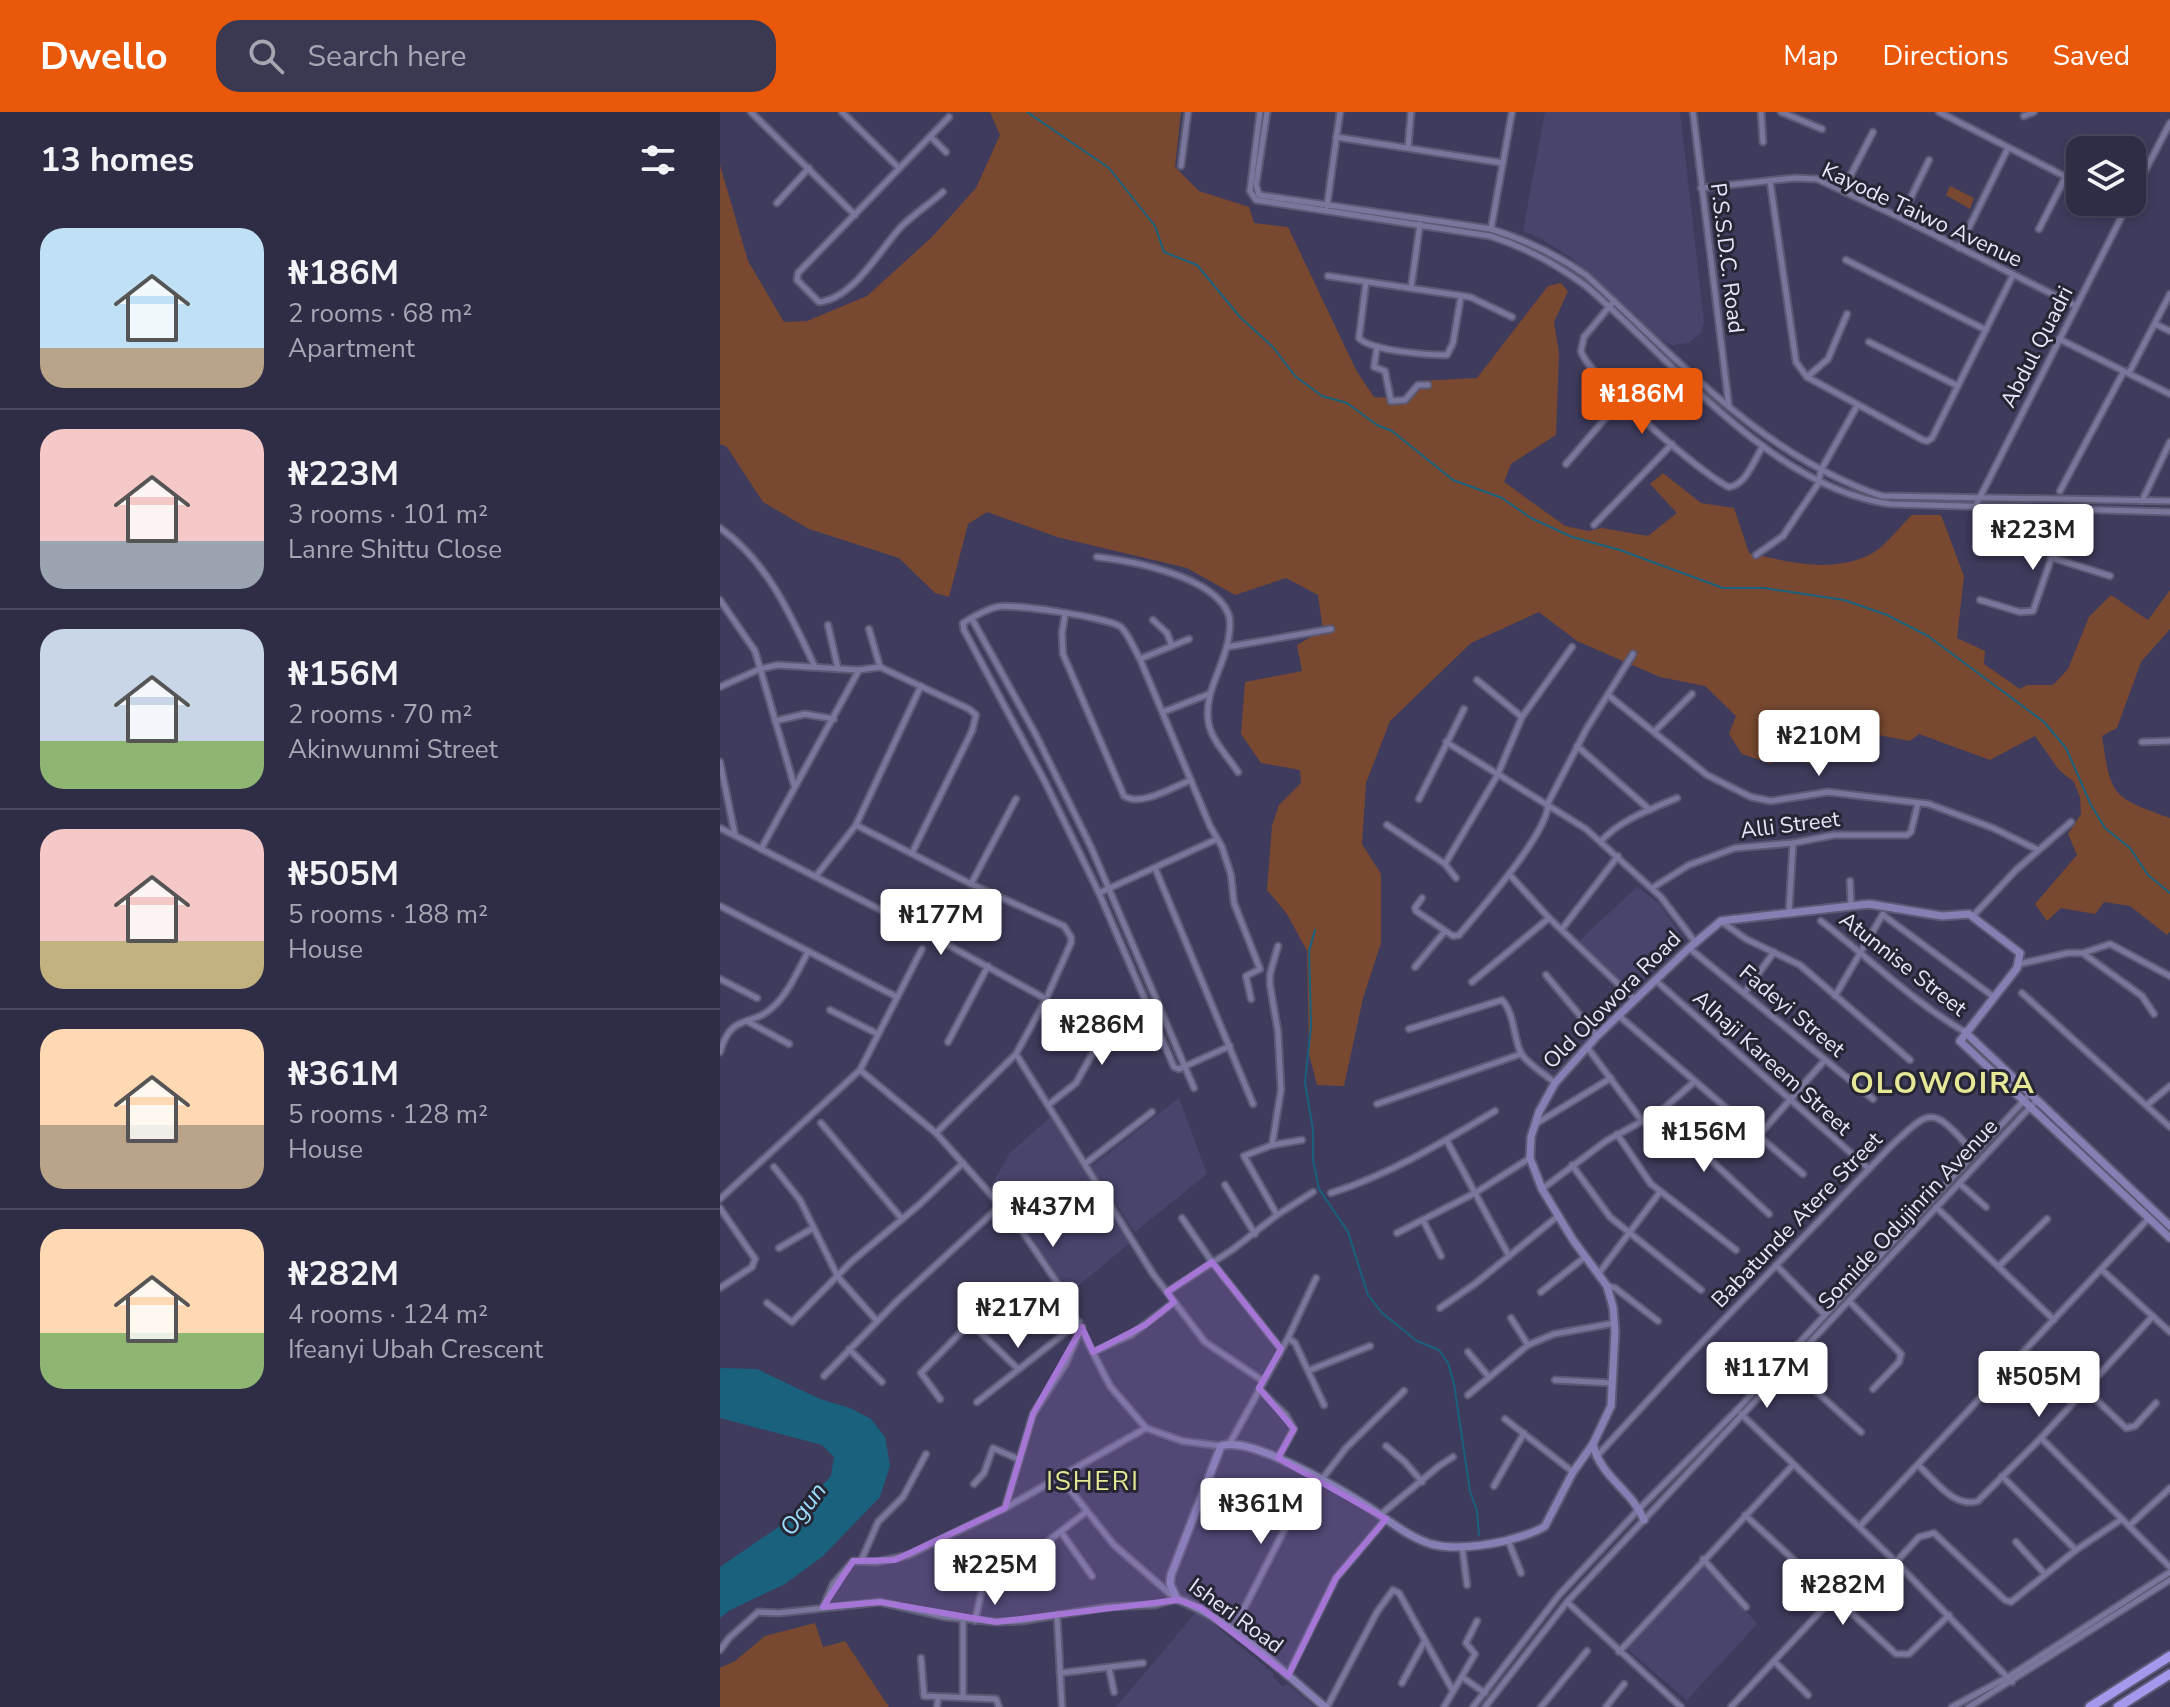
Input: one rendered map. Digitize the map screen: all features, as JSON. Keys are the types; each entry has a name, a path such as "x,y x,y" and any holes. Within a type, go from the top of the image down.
{"highway":[{"path":"2090,1707 2170,1656"},
{"path":"2118,1707 2170,1674"}],"street":[{"path":"751,112 855,215"},
{"path":"842,112 899,168"},
{"path":"1181,166 1188,112"},
{"path":"1260,112 1250,187 1256,195 1526,240 1586,275 1729,407 1767,436 1821,470 1871,493 1883,496 2170,501"},
{"path":"1256,195 1267,112"},
{"path":"1327,208 1340,112"},
{"path":"1408,148 1411,112"},
{"path":"1490,233 1512,112"},
{"name":"P.S.S.D.C. Road","path":"1693,112 1729,407"},
{"path":"1761,112 1763,142"},
{"path":"1781,112 1822,129"},
{"path":"2024,116 2034,112"},
{"path":"1943,113 2066,176 2039,229"},
{"path":"943,192 901,226 856,281 835,296 819,302 797,280 797,275 949,117"},
{"path":"2146,169 2170,123"},
{"path":"1843,190 1873,132"},
{"path":"931,137 946,152"},
{"path":"1336,137 1503,163"},
{"path":"1959,248 2008,148"},
{"path":"1901,218 1929,160"},
{"path":"777,203 809,168"},
{"name":"Kayode Taiwo Avenue","path":"1701,188 1806,178 1843,190 2076,306"},
{"path":"1770,181 1796,362 1807,377 1927,441 1932,438 2013,275"},
{"name":"Abdul Quadri","path":"1975,507 2122,216"},
{"path":"1411,288 1420,222"},
{"path":"1490,233 1562,269 1609,307 1725,415 1763,446 1818,481 1872,502 2170,512"},
{"path":"1846,260 1986,330"},
{"path":"1328,276 1461,296 1478,300 1512,317"},
{"path":"1366,282 1359,338 1365,344 1377,347 1447,355 1453,343 1461,296"},
{"path":"2060,491 2170,294"},
{"path":"1614,301 1584,337 1581,351 1592,369 1622,399 1696,465 1729,487 1742,480 1763,446"},
{"path":"1807,377 1828,359 1847,314"},
{"path":"2155,324 2170,331"},
{"path":"2059,339 2170,394"},
{"path":"1869,342 1958,386"},
{"path":"1377,347 1374,367 1385,371 1391,401 1405,400 1418,385 1428,385"},
{"path":"1566,464 1622,399"},
{"path":"1756,555 1783,536 1818,481 1821,470 1857,406"},
{"path":"1725,415 1729,407"},
{"path":"2142,501 2170,442"},
{"path":"1594,525 1672,444"},
{"path":"1980,600 2020,612 2033,611 2068,510"},
{"path":"720,528 764,570 815,667"},
{"path":"1097,557 1170,574 1210,591 1230,617 1227,647 1209,694 1209,724 1212,735 1238,772"},
{"path":"2053,558 2110,576"},
{"path":"720,600 749,639 794,786"},
{"path":"1230,1046 1179,1069 1174,1067 1099,893 963,623 999,606 1100,619 1119,625 1140,659 1229,866 1234,903 1259,967 1258,971 1246,976 1251,999"},
{"path":"1065,614 1063,654 1124,796 1139,800 1191,780"},
{"path":"972,619 1036,735 1108,888 1194,1088"},
{"path":"1153,620 1167,633 1172,646"},
{"path":"828,625 838,669"},
{"path":"869,629 880,667"},
{"path":"1227,647 1331,629"},
{"path":"1140,659 1189,639"},
{"path":"1445,864 1497,776 1522,717 1572,647"},
{"path":"1422,898 1416,911 1458,937 1509,874 1545,818 1548,803 1577,746 1633,654"},
{"path":"720,687 760,669 788,665 859,670 880,667 976,715 912,853"},
{"path":"761,849 859,670"},
{"path":"1477,680 1522,717"},
{"path":"816,876 856,825 921,686"},
{"path":"1163,712 1209,694"},
{"path":"1654,732 1692,694"},
{"path":"1608,695 1707,775 1751,797 1771,801 1828,792 1918,803 1966,817 2038,850"},
{"path":"1419,799 1464,709"},
{"path":"775,721 805,714 834,719"},
{"path":"1023,741 1036,735"},
{"path":"2142,742 2170,741"},
{"name":"Fadeyi Street","path":"1446,742 1497,776 1548,803 1601,841 1652,888 1692,945 1873,1099"},
{"path":"1577,746 1650,810"},
{"path":"720,762 735,836"},
{"path":"1601,841 1623,822 1677,798"},
{"path":"971,884 1016,799"},
{"name":"Alli Street","path":"1652,888 1689,865 1726,850 1852,833 1907,835 1911,832 1918,803"},
{"path":"1973,916 2038,850 2071,822"},
{"path":"856,825 1069,931 1071,943 1046,999 1016,1054 936,1133"},
{"path":"1387,825 1445,864 1456,878"},
{"path":"720,828 1046,999"},
{"path":"1099,893 1217,839"},
{"path":"1789,911 1793,843"},
{"path":"1562,929 1618,856"},
{"path":"1155,868 1253,1104"},
{"path":"1509,874 1549,918 1634,999"},
{"path":"1850,881 1851,905"},
{"path":"1721,921 1869,904 1884,912 1995,998"},
{"path":"720,906 897,997"},
{"path":"1884,912 1973,916 2020,953 2019,964 1960,1041 2170,1238"},
{"path":"1835,996 1884,912"},
{"path":"1472,982 1549,918"},
{"path":"1721,921 1740,935 1800,965 1910,1060"},
{"name":"Old Olowora Road","path":"1146,1428 1182,1441 1248,1446 1278,1458 1318,1477 1425,1542 1462,1546 1508,1540 1545,1526 1573,1472 1593,1444 1611,1406 1615,1323 1607,1286 1542,1189 1530,1158 1529,1147 1535,1124 1544,1100 1555,1083 1597,1036 1721,921"},
{"name":"Atunnise Street","path":"1821,921 1907,993 1965,1032"},
{"path":"1415,967 1445,931"},
{"path":"2019,964 2068,953 2083,953 2103,945 2116,945 2170,976"},
{"path":"1272,1145 1281,1090 1278,1032 1270,985 1278,946"},
{"path":"720,1199 860,1070 922,949"},
{"path":"720,1052 726,1034 746,1021 762,1016 777,1004 808,952"},
{"path":"1745,992 1774,952"},
{"path":"2083,953 2142,996 2154,1014"},
{"path":"948,1042 988,966"},
{"path":"1546,975 1597,1036"},
{"path":"720,979 757,998"},
{"name":"Alhaji Kareem Street","path":"1655,980 1869,1169"},
{"path":"2022,993 2170,1127"},
{"path":"1409,1029 1502,1000 1513,1023 1521,1054 1555,1083"},
{"path":"830,1010 878,1034"},
{"path":"1048,1105 1076,1083 1095,1049 1103,1041 1160,1011"},
{"path":"1618,1015 1803,1174"},
{"path":"746,1021 789,1044"},
{"path":"1965,1032 2170,1226"},
{"path":"1587,1047 1642,1121"},
{"path":"1016,1054 1174,1302 1205,1342 1263,1381"},
{"path":"1377,1104 1521,1054"},
{"path":"1759,1135 1825,1060"},
{"path":"823,1607 840,1573 853,1561 895,1560 909,1555 1005,1508 1146,1428 1110,1386 1080,1325 1033,1244 936,1133 860,1070"},
{"path":"1535,1124 1611,1078"},
{"path":"1542,1189 1617,1134 1661,1111 1694,1082"},
{"path":"2147,1105 2170,1086"},
{"path":"1473,1707 1546,1611 1639,1509 1740,1412 1824,1314 2033,1098"},
{"name":"Somide Odujinrin Avenue","path":"1485,1707 1567,1602 1740,1412 1788,1366 1959,1183 2027,1104"},
{"path":"1331,1193 1358,1185 1447,1140 1495,1111"},
{"path":"1661,1111 1769,1214"},
{"path":"1086,1163 1152,1112"},
{"name":"Babatunde Atere Street","path":"1596,1458 1776,1265 1920,1120 1927,1116 1937,1117 1966,1144"},
{"path":"821,1123 902,1219"},
{"path":"1617,1134 1643,1175 1660,1192 1736,1250"},
{"path":"1277,1215 1244,1156 1272,1145 1302,1140"},
{"path":"1447,1140 1509,1256"},
{"path":"1397,1233 1475,1193 1530,1158"},
{"path":"767,1303 792,1322 851,1262 963,1163"},
{"path":"1572,1165 1601,1206 1630,1234 1701,1290"},
{"path":"774,1167 800,1200 838,1277 877,1321"},
{"path":"1959,1183 1986,1207"},
{"path":"1225,1185 1255,1234"},
{"path":"1167,1292 1313,1192"},
{"path":"1599,1273 1660,1192"},
{"path":"824,1376 877,1321 1001,1205"},
{"path":"1936,1207 2054,1320"},
{"path":"720,1208 755,1259 752,1267 720,1288"},
{"path":"1440,1308 1558,1216"},
{"path":"1182,1218 1212,1262 1281,1349"},
{"path":"1860,1526 2149,1218"},
{"path":"1999,1266 2047,1219"},
{"path":"1423,1220 1441,1256"},
{"path":"779,1248 813,1228"},
{"path":"1541,1292 1585,1257"},
{"path":"1776,1265 1824,1314"},
{"path":"2102,1270 2170,1332"},
{"path":"1226,1444 1288,1338 1316,1278"},
{"path":"1607,1286 1615,1288 1658,1321"},
{"path":"1849,1301 1901,1354 1899,1362 1873,1389"},
{"path":"1093,1352 1131,1335 1174,1302"},
{"path":"1918,1465 1952,1496 1964,1503 1978,1501 2041,1438 2153,1316"},
{"path":"1511,1318 1528,1345"},
{"path":"1468,1395 1528,1345 1554,1334 1615,1323"},
{"path":"977,1402 1080,1325"},
{"path":"1005,1508 1033,1414 1065,1365 1080,1325"},
{"path":"940,1399 921,1373 966,1327 977,1329 1018,1369"},
{"path":"1288,1338 1295,1343 1310,1370 1324,1405"},
{"path":"1310,1370 1370,1346"},
{"path":"849,1349 882,1382"},
{"path":"1468,1352 1489,1377"},
{"path":"1788,1366 1861,1432"},
{"path":"1555,1380 1613,1383"},
{"path":"1259,1389 1286,1415 1294,1429 1278,1458"},
{"path":"2086,1390 2126,1428 2135,1426 2156,1403"},
{"path":"1232,1632 1294,1511 1318,1477 1404,1391"},
{"path":"1740,1412 1860,1526 2010,1680"},
{"path":"1505,1419 1573,1472"},
{"path":"1494,1486 1524,1433"},
{"path":"1969,1707 2170,1570 2130,1525 2041,1438"},
{"name":"Isheri Road","path":"1226,1444 1171,1575 1170,1584 1177,1599 1201,1608 1326,1707"},
{"path":"1593,1444 1596,1458 1639,1509 1644,1520"},
{"path":"1386,1446 1422,1482"},
{"path":"974,1484 984,1473 993,1448 1018,1459"},
{"path":"861,1561 878,1522 903,1497 926,1454"},
{"path":"1288,1676 1336,1578 1383,1517 1453,1457"},
{"path":"1619,1652 1793,1465"},
{"path":"2002,1476 2076,1550"},
{"path":"1060,1477 1120,1551 1177,1599"},
{"path":"2130,1525 2170,1488"},
{"path":"975,1621 983,1584 1017,1565 1086,1512"},
{"path":"1745,1515 1885,1646 1900,1656 1909,1654 1949,1615"},
{"path":"1896,1562 1919,1537 1929,1533 1939,1536 2007,1601 2015,1600 2076,1550 2122,1519"},
{"path":"1061,1532 1092,1576"},
{"path":"1508,1540 1521,1573"},
{"path":"2016,1542 2045,1574"},
{"path":"1462,1546 1467,1585"},
{"path":"1703,1559 1746,1607"},
{"path":"967,1562 990,1569 995,1575"},
{"path":"1952,1707 2010,1680 2170,1580"},
{"path":"1326,1707 1377,1612 1393,1590 1399,1593 1453,1691"},
{"path":"1731,1707 1833,1598"},
{"path":"720,1650 758,1612 779,1613 880,1602 963,1620 1022,1621 1107,1607 1155,1605 1177,1599"},
{"path":"1567,1602 1681,1707"},
{"path":"1546,1611 1554,1617"},
{"path":"1057,1615 1062,1707"},
{"path":"963,1620 963,1696"},
{"path":"1444,1707 1475,1654 1466,1643 1477,1621"},
{"path":"1402,1683 1425,1641"},
{"path":"1541,1707 1587,1651"},
{"path":"921,1658 923,1696 996,1699 999,1707"},
{"path":"1774,1661 1808,1695"},
{"path":"1060,1673 1143,1663"},
{"path":"1109,1668 1114,1692"},
{"path":"1462,1677 1485,1693"},
{"path":"1606,1707 1624,1684"},
{"path":"937,1707 938,1698"}],"highlighted area":[{"path":"1212,1262 1281,1349 1259,1388 1294,1429 1278,1458 1386,1519 1336,1578 1288,1676 1201,1608 1178,1600 996,1622 880,1602 823,1607 853,1561 895,1560 1005,1508 1033,1414 1082,1327 1093,1352 1145,1325 1174,1302 1167,1292"}],"shaded area":[{"path":"990,112 1181,112 1175,167 1199,191 1249,207 1254,223 1288,227 1356,370 1374,397 1409,399 1418,381 1477,378 1548,286 1561,283 1568,291 1554,322 1559,353 1556,435 1511,464 1504,482 1565,526 1589,531 1602,528 1648,536 1677,513 1650,484 1663,473 1701,503 1734,508 1749,553 1795,563 1826,565 1856,560 1882,546 1912,515 1941,515 1964,576 1957,638 1985,651 1984,664 2020,689 2027,685 2053,685 2068,669 2089,617 2111,595 2148,620 2170,590 2170,629 2141,662 2117,728 2102,736 2108,772 2118,792 2136,805 2170,818 2170,932 2167,935 2130,906 2104,902 2095,914 2061,908 2047,921 2035,904 2077,855 2068,834 2081,814 2080,797 2074,782 2059,770 2035,736 1990,760 1919,734 1910,741 1868,733 1857,762 1823,757 1816,765 1778,756 1771,764 1742,754 1729,734 1736,716 1705,686 1660,677 1577,641 1539,612 1471,643 1390,721 1366,783 1362,844 1381,874 1381,943 1363,998 1344,1086 1317,1085 1309,1054 1307,951 1287,914 1267,890 1272,826 1279,805 1301,783 1300,770 1261,763 1241,734 1245,682 1302,671 1297,645 1323,630 1318,595 1286,578 1235,595 1187,568 1057,537 987,512 968,524 949,597 935,593 899,558 809,529 763,502 727,447 720,444 720,165 748,261 784,322 807,321 867,296 932,237 976,188 1000,135"},
{"path":"1545,112 1680,112 1704,321 1701,333 1689,343 1672,345 1656,337 1573,259 1523,231"},
{"path":"1950,186 1974,198 1970,209 1946,195"},
{"path":"1637,887 1659,903 1685,941 1631,991 1579,941"},
{"path":"1179,1098 1207,1174 1135,1232 1091,1167"},
{"path":"1050,1117 1129,1244 1068,1294 1034,1240 990,1187 1010,1153"},
{"path":"1705,1563 1757,1624 1687,1700 1627,1649"},
{"path":"1197,1611 1273,1673 1282,1686 1287,1684 1315,1707 1116,1707"},
{"path":"815,1623 823,1647 845,1641 889,1707 720,1707 720,1668 735,1661 765,1636"}],"water":[{"name":"Ogun","path":"720,1368 757,1369 871,1419 885,1437 890,1466 880,1497 823,1556 785,1584 730,1610 720,1618 720,1567 793,1517 831,1476 834,1457 822,1445 720,1418"}],"waterway":[{"path":"1027,112 1109,168 1155,226 1164,252 1197,265 1240,317 1273,347 1295,376 1322,396 1347,403 1377,425 1392,431 1453,480 1502,498 1531,518 1572,537 1620,550 1723,588 1764,588 1844,600 1887,615 1928,636 2044,722 2066,748 2091,805 2105,828 2130,848 2148,875 2170,893"},
{"path":"1315,930 1309,951 1311,1026 1305,1083 1319,1189 1348,1232 1368,1295 1382,1313 1417,1341 1439,1350 1448,1363 1479,1535"}],"district":[{"name":"OLOWOIRA","path":"1943,1083"},
{"name":"ISHERI","path":"1093,1481"}]}
